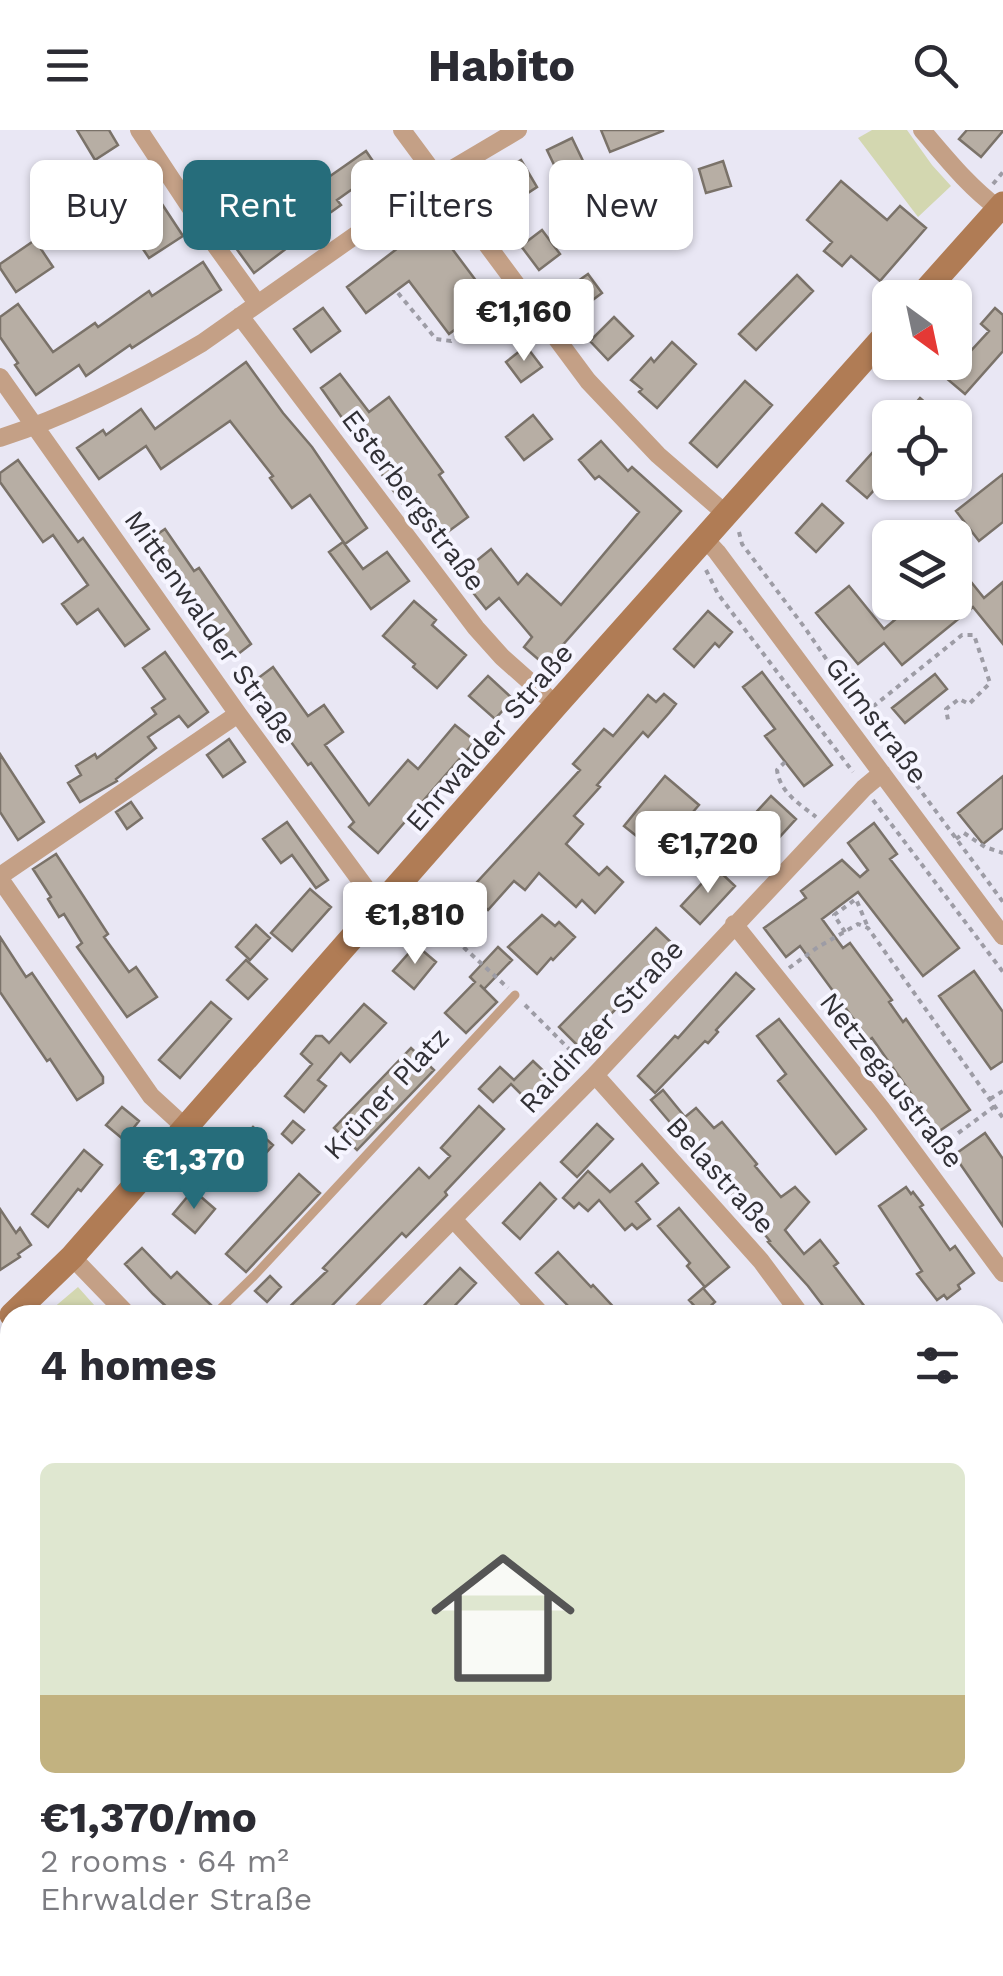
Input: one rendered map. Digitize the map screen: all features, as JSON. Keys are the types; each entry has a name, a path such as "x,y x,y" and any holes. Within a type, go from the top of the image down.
{"street":[{"path":"139,130 258,304"},
{"path":"402,130 424,160"},
{"path":"468,160 518,130"},
{"path":"922,130 973,187 1001,206 936,280"},
{"path":"0,438 35,426 163,366 351,239"},
{"path":"491,250 588,382 658,455 732,522"},
{"name":"Esterbergstraße","path":"240,316 476,628 556,705"},
{"name":"Ehrwalder Straße","path":"22,1305 72,1257 705,539 732,522 872,352"},
{"name":"Mittenwalder Straße","path":"0,377 371,895 390,895"},
{"name":"Gilmstraße","path":"705,539 1003,936"},
{"path":"186,1128 152,1096 0,877 238,714"},
{"name":"Raidinger Straße","path":"368,1305 595,1075 827,826 882,773"},
{"name":"Netzegaustraße","path":"734,924 921,1160 1003,1273"},
{"name":"Belastraße","path":"595,1075 761,1261 794,1305"},
{"path":"453,1219 533,1305"},
{"path":"72,1257 118,1305"}],"lane":[{"name":"Krüner Platz","path":"224,1305 516,996"}],"path":[{"path":"398,293 436,339 451,340 521,291"},
{"path":"732,522 742,544 1003,902"},
{"path":"703,566 718,594 1003,972"},
{"path":"864,714 962,635 974,635 990,683 968,704 959,699 946,709 948,720"},
{"path":"785,762 777,770 779,781 787,793 827,826"},
{"path":"956,839 964,833 984,848 1003,853"},
{"path":"390,895 479,960 595,1075"},
{"path":"845,932 834,914 856,900 868,928 1003,1118"},
{"path":"777,977 858,924 868,928"},
{"path":"990,1099 1003,1091"},
{"path":"921,1160 995,1106"}],"green space":[{"path":"872,130 907,130 951,186 918,217 858,138"},
{"path":"78,1287 94,1305 57,1305"}],"building":[{"path":"77,130 109,130 118,145 95,160"},
{"path":"601,130 663,130 663,131 610,152"},
{"path":"967,130 1003,131 981,157 959,139"},
{"path":"572,138 583,160 552,160 547,150"},
{"path":"366,151 372,160 353,160"},
{"path":"351,161 351,190 337,200 341,205 331,212 331,175"},
{"path":"723,161 731,186 706,193 699,169"},
{"path":"529,174 537,187 529,192"},
{"path":"841,181 887,220 900,206 926,228 879,280 851,256 842,266 824,251 832,242 807,220"},
{"path":"163,206 183,236 163,249"},
{"path":"542,230 549,239 549,250 560,254 539,270 524,250 529,250 529,240"},
{"path":"30,243 30,250 42,250 53,267 16,292 0,264"},
{"path":"144,250 161,250 149,258"},
{"path":"237,250 284,250 254,273"},
{"path":"395,250 453,250 492,302 449,334 409,281 366,313 347,287"},
{"path":"203,262 221,290 86,376 79,365 36,395 0,337 0,317 18,304 53,352 95,323 98,327 149,291 152,296"},
{"path":"588,274 602,293 582,308 568,288"},
{"path":"797,275 813,291 756,350 739,334"},
{"path":"323,308 340,331 311,352 294,329"},
{"path":"995,308 1003,315 1003,351 965,394 948,380 972,380 972,350 989,331 981,324"},
{"path":"614,317 633,336 608,360 590,341"},
{"path":"672,342 696,364 657,408 631,380"},
{"path":"526,346 542,367 521,382 506,362"},
{"path":"246,362 312,447 367,528 345,544 310,495 292,508 270,478 273,476 230,421 161,469 146,446 99,479 77,448 103,430 106,435 141,409 155,429"},
{"path":"340,374 369,412 389,397 443,472 439,475 468,517 434,542 321,388"},
{"path":"745,381 772,405 717,467 690,443"},
{"path":"533,415 552,439 524,460 506,437"},
{"path":"601,441 628,471 632,467 681,511 545,665 524,647 532,637 499,598 486,609 459,575 491,549 518,584 527,574 561,605 639,512 599,476 595,479 579,460"},
{"path":"872,453 872,492 867,498 847,481"},
{"path":"18,460 78,542 83,538 149,629 125,646 98,609 77,624 62,604 88,585 53,535 43,542 0,482 0,473"},
{"path":"1003,474 1003,522 979,541 972,532 972,520 963,520 956,511"},
{"path":"822,504 843,523 816,552 796,533"},
{"path":"165,529 194,571 199,568 251,644 233,658 205,619 201,621 146,542"},
{"path":"343,542 363,569 387,552 409,581 371,609 329,552"},
{"path":"1003,582 1003,644 973,607 972,583 984,598"},
{"path":"849,586 872,614 872,620 884,629 895,620 957,620 902,665 884,643 858,664 816,613"},
{"path":"414,601 436,620 432,625 466,655 437,688 383,636"},
{"path":"708,611 732,632 719,647 715,643 694,667 674,649"},
{"path":"165,652 208,712 188,727 179,716 148,737 156,748 117,781 80,802 68,783 81,775 76,766 95,754 97,758 156,714 152,708 165,699 143,668"},
{"path":"273,667 308,716 324,705 343,732 325,745 369,805 408,760 418,769 455,725 475,741 378,853 349,827 354,822 249,685"},
{"path":"762,672 832,765 804,786 765,736 775,729 743,687"},
{"path":"935,674 947,689 905,723 892,708"},
{"path":"488,676 513,699 495,719 469,696"},
{"path":"664,694 676,704 648,737 643,732 597,785 600,787 574,816 583,824 566,844 599,875 607,867 623,882 595,913 582,900 576,907 539,873 525,890 514,881 488,910 468,892 580,770 573,764 604,729 613,736 648,695 656,702"},
{"path":"229,739 245,762 223,777 207,755"},
{"path":"0,754 44,822 18,840 0,812"},
{"path":"665,776 699,805 680,827 671,820 649,846 624,826"},
{"path":"1003,776 1003,828 983,844 958,813"},
{"path":"771,796 796,819 755,864 730,841"},
{"path":"131,802 142,818 127,829 116,812"},
{"path":"287,822 328,880 316,888 292,855 281,863 263,839"},
{"path":"874,823 897,854 890,859 959,948 923,976 858,892 822,919 843,948 850,943 892,1000 889,1002 903,1022 906,1019 970,1110 938,1132 872,1038 869,1040 800,946 786,957 764,928 806,898 801,891 842,860 860,877 868,870 848,843"},
{"path":"56,854 108,934 104,937 129,972 136,967 157,997 127,1017 77,947 82,943 64,914 59,917 33,869"},
{"path":"716,868 735,886 700,924 681,906"},
{"path":"310,889 331,907 292,951 271,933"},
{"path":"542,915 555,926 559,922 575,937 537,974 508,947"},
{"path":"256,925 270,938 250,960 236,947"},
{"path":"656,928 676,947 579,1047 559,1027"},
{"path":"0,937 26,977 32,973 103,1077 103,1083 77,1100 0,992"},
{"path":"416,945 436,962 414,989 393,971"},
{"path":"498,947 512,960 484,989 497,1002 466,1033 445,1013 475,982 470,977"},
{"path":"246,960 267,979 248,999 227,980"},
{"path":"974,971 1003,1012 1003,1061 991,1069 939,996"},
{"path":"736,973 754,989 708,1043 705,1041 655,1093 638,1076"},
{"path":"211,1002 231,1019 180,1078 159,1060"},
{"path":"364,1004 386,1023 350,1062 341,1053 318,1080 326,1086 304,1112 285,1096 312,1064 301,1054 316,1036 329,1043"},
{"path":"779,1019 866,1129 836,1154 778,1081 786,1074 757,1036"},
{"path":"411,1048 434,1070 357,1150 334,1128"},
{"path":"533,1061 550,1077 528,1101 511,1084 493,1102 479,1089 500,1067 514,1080"},
{"path":"663,1090 685,1117 696,1108 714,1128 722,1122 781,1197 795,1187 809,1202 785,1230 804,1254 820,1240 863,1305 822,1305 651,1100"},
{"path":"479,1106 504,1129 445,1192 447,1195 406,1237 402,1233 333,1305 291,1305 419,1168 429,1178 450,1156 441,1148"},
{"path":"122,1107 139,1121 124,1140 106,1125"},
{"path":"293,1121 304,1130 292,1143 282,1134"},
{"path":"597,1124 613,1139 577,1177 561,1162"},
{"path":"253,1127 273,1145 250,1171 229,1153"},
{"path":"985,1133 1003,1159 1003,1226 954,1155"},
{"path":"216,1149 227,1159 209,1180 198,1171"},
{"path":"84,1150 102,1165 48,1227 32,1214"},
{"path":"642,1164 658,1183 636,1202 650,1219 637,1229 632,1224 625,1230 599,1200 588,1211 579,1203 574,1208 563,1198 588,1171 610,1192"},
{"path":"299,1174 320,1193 246,1272 226,1254"},
{"path":"540,1183 556,1199 520,1239 503,1223"},
{"path":"906,1187 923,1205 920,1207 950,1250 955,1246 974,1273 947,1299 944,1295 937,1300 917,1274 922,1271 879,1206"},
{"path":"193,1190 215,1209 195,1233 173,1214"},
{"path":"679,1208 729,1267 705,1287 658,1226"},
{"path":"0,1209 16,1233 20,1228 31,1245 0,1270"},
{"path":"142,1248 171,1278 177,1272 211,1305 165,1305 125,1264"},
{"path":"558,1252 612,1305 567,1305 536,1273"},
{"path":"460,1268 476,1283 455,1305 425,1305"},
{"path":"270,1276 281,1287 267,1302 255,1291"},
{"path":"703,1288 715,1302 694,1305 689,1300"}]}
